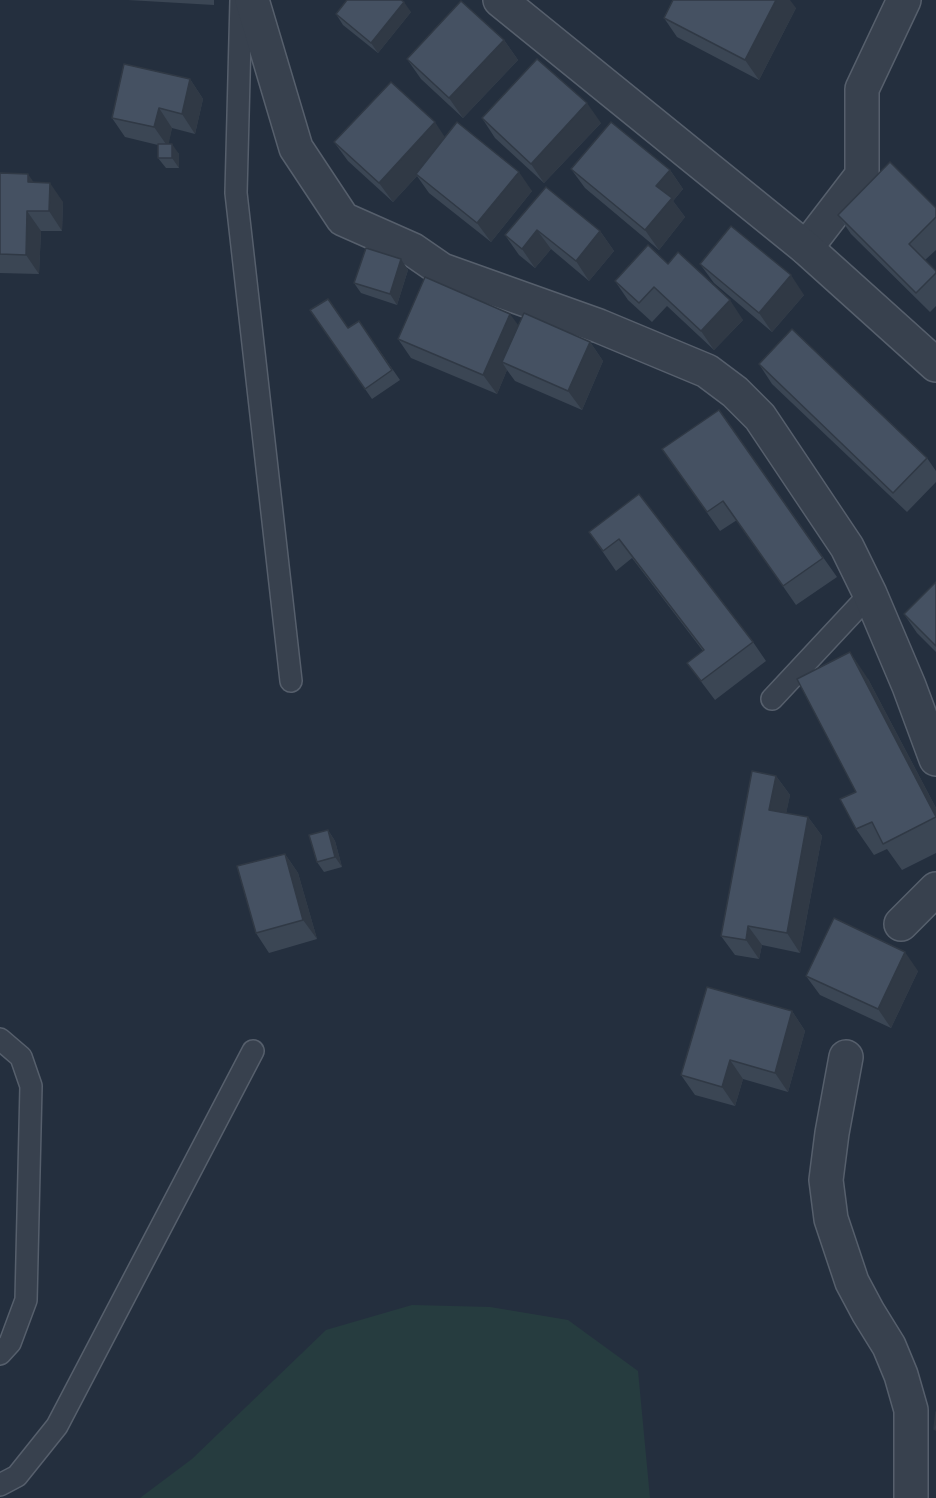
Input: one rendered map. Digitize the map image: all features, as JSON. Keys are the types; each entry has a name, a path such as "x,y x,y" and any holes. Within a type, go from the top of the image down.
{"street":[{"path":"252,0 296,148 343,219 413,250 442,270 599,326 707,371 735,392 760,417 847,547 870,594 909,686 936,759"},
{"path":"500,0 806,248 936,364"},
{"path":"806,248 862,175 862,90 904,0"},
{"path":"901,924 936,889"},
{"path":"846,1057 826,1180 831,1219 852,1282 889,1346 901,1375 911,1410 911,1498"}],"lane":[{"path":"241,0 236,193 291,681"},
{"path":"772,699 870,594"},
{"path":"0,1039 21,1057 31,1086 26,1300 10,1343 0,1354"},
{"path":"0,1485 17,1476 57,1426 253,1051"}],"green space":[{"path":"412,1305 490,1307 568,1320 638,1371 650,1498 140,1498 192,1459 326,1330"}],"building":[{"path":"347,0 401,0 404,2 371,43 336,14"},
{"path":"673,0 776,0 745,60 664,18"},
{"path":"461,1 504,40 449,98 407,59"},
{"path":"537,59 587,103 531,164 482,118"},
{"path":"124,64 190,79 182,114 159,108 154,127 112,118"},
{"path":"391,82 435,122 379,183 334,142"},
{"path":"457,122 519,172 477,223 416,174"},
{"path":"611,122 670,170 656,186 672,198 645,230 571,169"},
{"path":"158,144 172,144 172,158 158,158"},
{"path":"890,162 936,208 936,217 909,244 936,271 916,293 838,215"},
{"path":"0,173 28,174 28,182 50,183 49,211 27,211 26,255 0,254"},
{"path":"546,187 600,231 576,261 537,230 522,249 505,235"},
{"path":"731,226 791,275 759,313 700,264"},
{"path":"648,245 668,264 678,252 730,300 701,331 654,287 639,303 615,281"},
{"path":"366,248 401,259 390,294 354,283"},
{"path":"425,277 510,314 483,375 398,339"},
{"path":"328,299 348,328 359,321 392,370 365,389 310,310"},
{"path":"524,313 590,342 568,391 502,362"},
{"path":"792,329 927,458 893,493 759,364"},
{"path":"719,410 823,558 783,586 723,501 707,512 662,449"},
{"path":"639,494 753,642 701,681 687,663 704,650 619,539 603,551 589,532"},
{"path":"936,582 936,646 904,614"},
{"path":"850,652 936,817 883,844 872,822 856,829 840,799 856,792 797,679"},
{"path":"752,771 776,776 769,810 808,817 787,933 748,926 746,940 721,936"},
{"path":"328,830 335,857 317,862 309,835"},
{"path":"285,854 303,920 256,933 237,866"},
{"path":"834,918 905,952 878,1009 806,976"},
{"path":"707,987 792,1011 775,1073 730,1060 722,1087 681,1075"}]}
